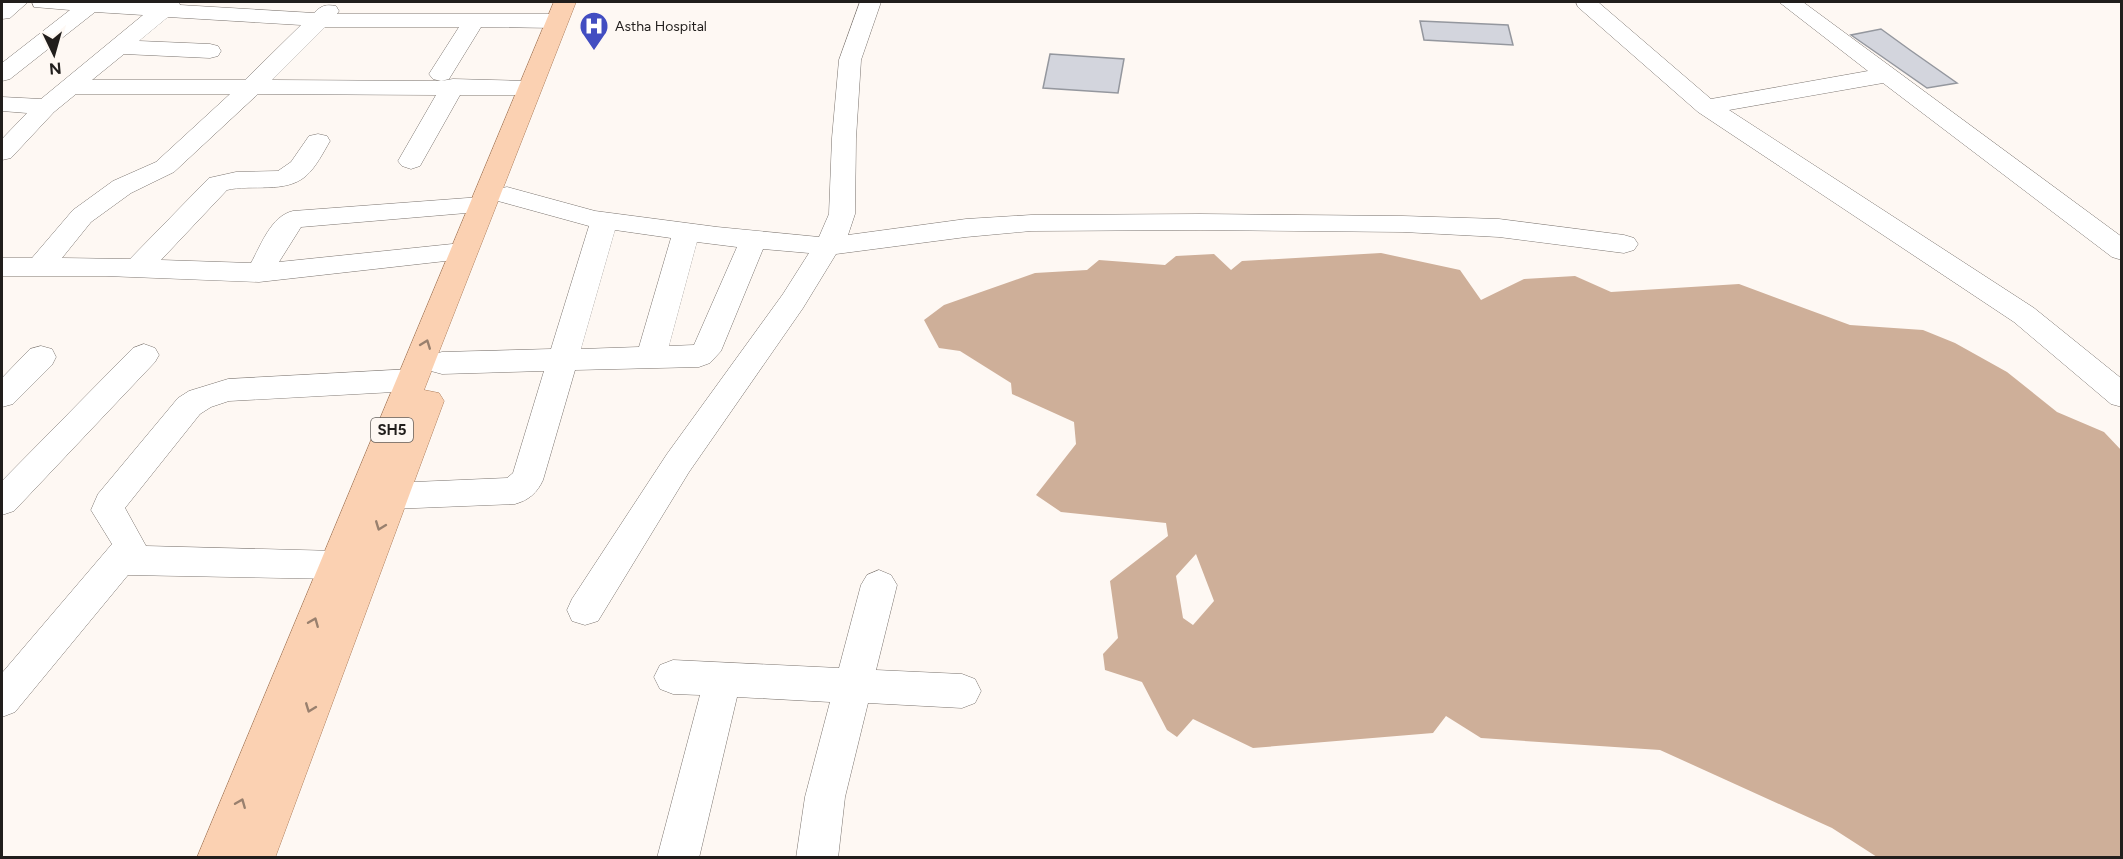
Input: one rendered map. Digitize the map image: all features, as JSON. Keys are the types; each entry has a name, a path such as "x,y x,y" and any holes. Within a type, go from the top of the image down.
{"main road":[{"name":"SH5","path":"253,858 442,363 529,88 568,8"},
{"name":"SH5","path":"219,858 462,252 494,200 568,8"}],"street":[{"path":"2,13 17,2"},
{"path":"42,2 167,6 279,19 318,20 474,21 568,8"},
{"path":"279,19 297,2"},
{"path":"39,267 82,216 122,187 165,167 251,88 338,2"},
{"path":"585,610 678,463 793,301 837,230 842,214 844,138 850,60 870,2"},
{"path":"1586,2 1706,107 2024,315 2120,392"},
{"path":"1790,2 2121,251"},
{"path":"2,74 93,3"},
{"path":"2,153 46,107 167,6"},
{"path":"411,161 474,21"},
{"path":"118,47 210,51"},
{"path":"1706,107 1887,75"},
{"path":"71,87 251,88 447,80 529,88"},
{"path":"2,104 46,107"},
{"path":"137,268 218,184 229,180 288,177 297,170 318,141"},
{"path":"260,273 286,226 293,219 494,200 604,221 826,246 966,228 1031,223 1200,222 1403,224 1499,228 1624,244"},
{"path":"391,496 508,492 521,486 527,480 604,221"},
{"path":"651,358 686,232"},
{"path":"442,363 695,357 706,351 754,239"},
{"path":"2,267 137,268 260,273 462,252"},
{"path":"2,502 144,355"},
{"path":"2,396 41,357"},
{"path":"2,700 130,544 108,510 110,503 189,406 200,399 228,390 412,380"},
{"path":"119,560 337,565"},
{"path":"817,858 825,797 879,585"},
{"path":"673,677 962,691"},
{"path":"678,858 723,679"}],"shaded area":[{"path":"1381,253 1460,270 1481,300 1524,279 1575,276 1611,292 1739,284 1850,325 1923,330 1955,343 2007,372 2057,412 2104,432 2122,451 2121,857 1877,857 1832,828 1660,750 1481,738 1446,716 1433,733 1253,748 1193,719 1177,737 1167,730 1142,682 1105,670 1103,654 1118,638 1110,581 1168,536 1166,523 1061,512 1036,495 1076,444 1074,422 1012,394 1011,383 960,351 939,348 924,320 944,305 1035,273 1087,270 1099,260 1165,265 1176,256 1214,254 1231,270 1242,261","holes":["1196,554 1214,601 1193,625 1183,618 1176,576"]}],"building":[{"path":"1420,21 1508,25 1513,45 1424,40"},
{"path":"1881,29 1957,83 1927,88 1851,35"},
{"path":"1050,54 1124,59 1118,93 1043,88"}],"place":[{"name":"Astha Hospital","path":"594,52"}]}
